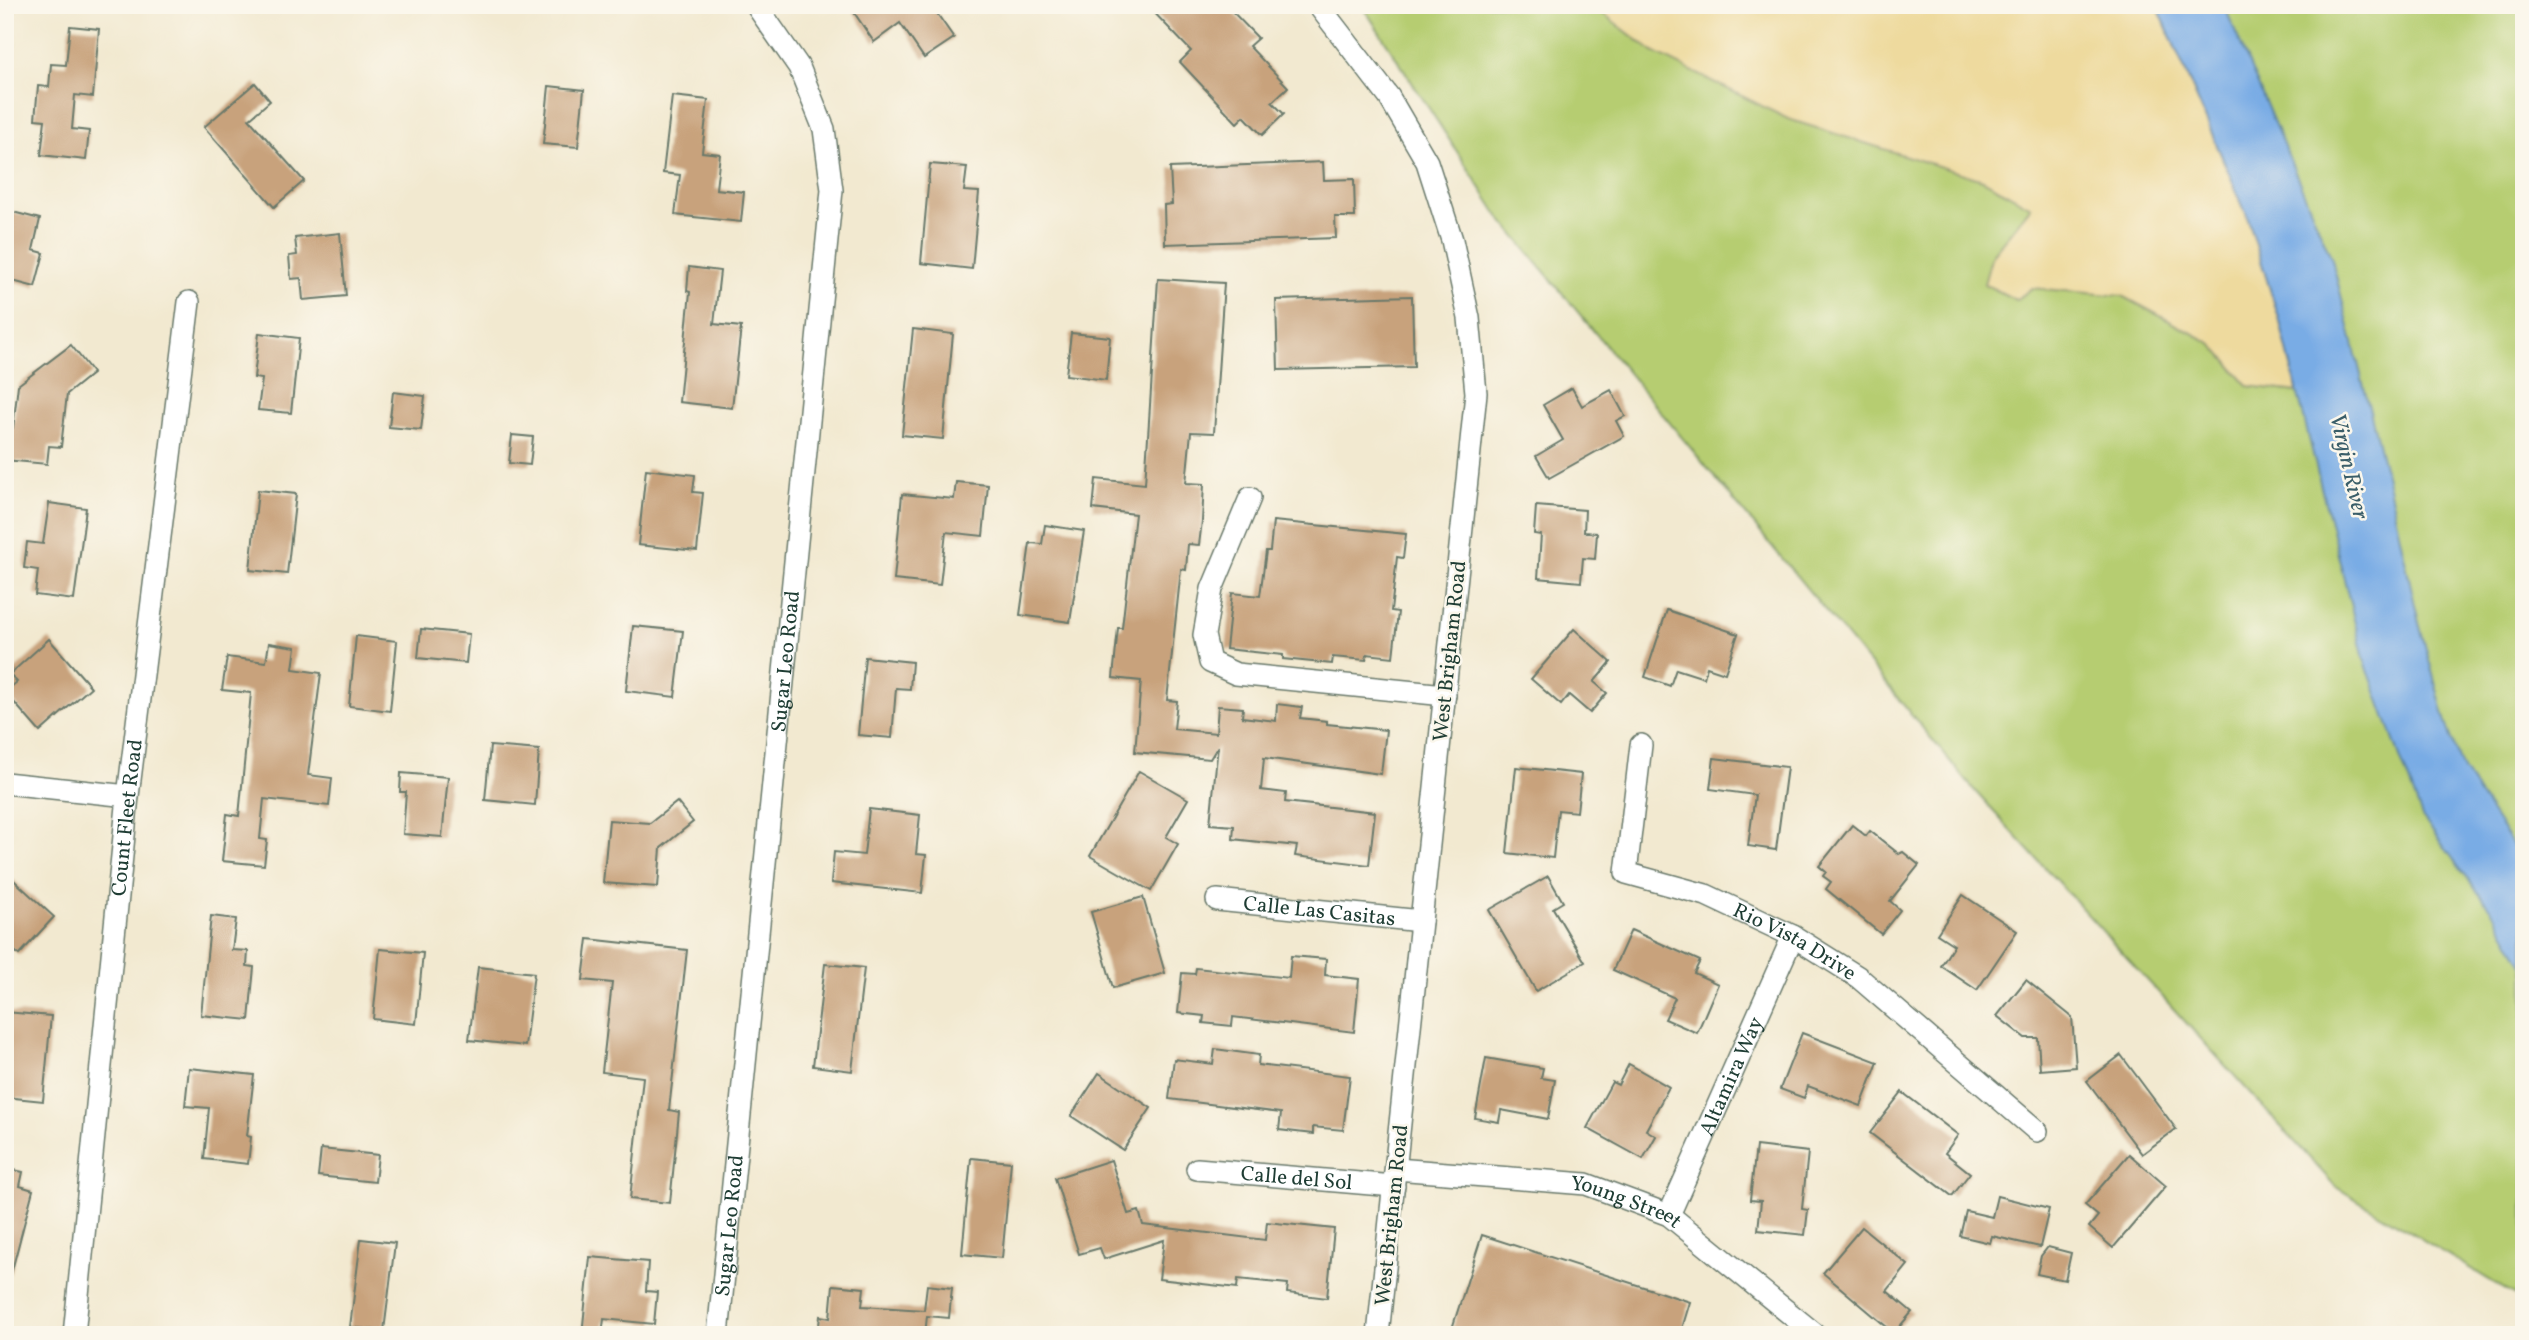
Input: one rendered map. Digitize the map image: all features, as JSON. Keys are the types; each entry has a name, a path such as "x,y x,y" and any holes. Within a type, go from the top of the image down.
{"street":[{"name":"Sugar Leo Road","path":"718,1335 832,190 824,129 799,67 756,5"},
{"name":"West Brigham Road","path":"1318,5 1389,97 1427,163 1452,240 1469,317 1476,393 1378,1335"},
{"name":"Count Fleet Road","path":"74,1335 128,796 189,302"},
{"path":"1250,498 1212,589 1204,635 1210,662 1236,674 1445,695"},
{"name":"Rio Vista Drive","path":"1641,745 1626,873 1706,895 1793,936 1858,977 2037,1131"},
{"path":"5,783 128,796"},
{"name":"Calle Las Casitas","path":"1217,900 1421,921"},
{"name":"Altamira Way","path":"1669,1215 1793,936"},
{"name":"Calle del Sol","path":"1197,1169 1395,1177"},
{"name":"Young Street","path":"1395,1177 1586,1184 1669,1215 1816,1335"}],"green space":[{"path":"1362,5 1592,5 1653,52 1983,180 2031,207 1992,255 1985,284 2016,300 2032,288 2123,296 2211,343 2249,386 2298,392 2279,318 2246,213 2157,5 2524,5 2524,1301 2336,1187 1974,790 1500,218"}],"sand":[{"path":"1592,5 2157,5 2246,213 2279,318 2298,392 2249,386 2211,343 2123,296 2032,288 2016,300 1984,284 1992,255 2031,207 1983,180 1788,119 1653,52"}],"water":[{"name":"Virgin River","path":"2157,5 2224,5 2332,259 2389,487 2419,623 2446,723 2463,770 2524,862 2524,967 2497,918 2422,817 2364,659 2279,318 2246,213"}],"building":[{"path":"849,5 931,5 954,38 924,58 900,23 874,42"},
{"path":"1147,5 1226,5 1258,38 1249,46 1288,87 1272,102 1284,114 1262,135 1244,116 1237,123 1180,62 1191,51"},
{"path":"70,26 99,29 93,97 75,95 72,129 89,131 86,160 41,155 45,120 35,119 38,86 49,87 51,64 66,65"},
{"path":"255,83 270,101 249,119 304,181 274,207 204,127"},
{"path":"549,86 584,90 578,147 543,144"},
{"path":"672,96 708,100 702,152 720,154 716,189 744,192 741,222 675,215 680,175 663,173"},
{"path":"1323,162 1324,180 1354,179 1355,217 1335,217 1336,238 1165,244 1164,205 1172,204 1170,168"},
{"path":"930,164 967,167 964,191 979,192 972,269 921,263"},
{"path":"5,210 40,219 33,250 44,253 35,287 5,279"},
{"path":"340,233 346,296 303,300 301,278 291,279 289,256 297,255 295,238"},
{"path":"689,267 720,271 714,324 741,327 732,408 679,402 690,292 687,291"},
{"path":"1158,279 1224,283 1214,433 1191,432 1186,483 1204,484 1202,521 1199,545 1188,544 1186,570 1181,569 1167,700 1177,701 1174,729 1216,733 1218,706 1243,708 1242,717 1276,721 1277,704 1302,707 1300,718 1327,721 1327,724 1386,730 1381,774 1264,758 1261,790 1286,793 1285,802 1375,812 1369,865 1295,856 1297,846 1233,839 1234,826 1210,824 1218,746 1210,759 1135,752 1141,681 1113,678 1118,628 1122,628 1135,514 1093,509 1096,479 1145,484"},
{"path":"1412,296 1414,367 1278,370 1276,300"},
{"path":"913,329 953,334 943,439 902,435"},
{"path":"259,333 299,338 291,413 258,410 262,379 254,378"},
{"path":"1071,333 1110,337 1106,380 1066,375"},
{"path":"71,345 93,373 67,394 61,447 49,446 47,464 5,460 5,427 13,428 18,385"},
{"path":"1572,388 1582,406 1611,390 1625,416 1616,421 1624,436 1549,478 1536,456 1563,440 1543,405"},
{"path":"393,392 425,396 421,430 389,427"},
{"path":"512,435 533,437 530,465 509,463"},
{"path":"646,469 695,475 693,492 703,493 697,551 638,545"},
{"path":"956,482 988,485 983,536 946,532 940,585 894,580 902,494 954,499"},
{"path":"258,490 296,494 287,574 250,570"},
{"path":"49,503 86,508 74,600 35,595 38,570 24,568 27,542 43,544"},
{"path":"1536,506 1585,510 1584,532 1597,533 1595,559 1583,558 1581,582 1538,578 1541,535 1534,534"},
{"path":"1273,521 1406,534 1403,558 1397,557 1391,611 1398,612 1393,657 1367,654 1366,660 1333,657 1332,664 1226,649 1232,593 1260,596 1266,551 1270,551"},
{"path":"1045,525 1084,531 1070,622 1020,615 1030,543 1042,544"},
{"path":"1667,610 1738,634 1725,673 1707,667 1704,678 1676,669 1670,686 1645,677"},
{"path":"633,626 683,631 675,697 626,691"},
{"path":"421,629 469,634 466,663 418,658"},
{"path":"1574,629 1611,662 1594,682 1607,693 1590,713 1569,695 1561,705 1531,679"},
{"path":"356,636 397,641 390,711 349,706"},
{"path":"49,639 91,687 40,732 5,692 17,682 10,674"},
{"path":"269,643 296,647 293,669 321,673 308,775 332,778 329,806 264,799 260,839 267,840 264,865 222,861 227,814 239,816 251,693 222,690 227,657 266,662"},
{"path":"865,657 912,662 910,689 896,688 892,738 858,735"},
{"path":"490,746 539,750 535,805 485,800"},
{"path":"1714,758 1787,767 1776,850 1748,846 1755,795 1710,789"},
{"path":"1516,767 1581,774 1577,812 1558,810 1553,858 1507,853"},
{"path":"1139,771 1188,799 1166,837 1178,844 1151,891 1090,856"},
{"path":"401,773 448,777 442,837 403,834 406,792 400,792"},
{"path":"677,802 693,822 661,848 658,887 603,883 609,820 650,823"},
{"path":"869,809 920,815 916,854 926,855 922,893 831,883 834,852 864,855"},
{"path":"1852,825 1866,836 1870,831 1899,854 1903,852 1919,865 1890,901 1900,910 1881,934 1826,889 1831,882 1823,876 1826,872 1819,866"},
{"path":"5,872 54,917 19,955 5,942"},
{"path":"1548,876 1563,902 1553,908 1585,962 1536,991 1489,910"},
{"path":"1963,895 2017,931 1977,990 1941,966 1954,945 1937,934"},
{"path":"1143,897 1165,973 1113,988 1091,912"},
{"path":"211,916 236,919 232,950 248,951 247,966 254,967 249,1020 201,1015"},
{"path":"1631,930 1700,961 1694,973 1718,984 1697,1033 1665,1019 1675,998 1613,970"},
{"path":"588,939 687,950 669,1110 679,1112 670,1203 630,1199 643,1077 602,1072 612,983 583,980"},
{"path":"380,949 423,953 416,1024 373,1019"},
{"path":"1291,956 1326,959 1325,975 1359,979 1354,1032 1233,1017 1232,1026 1203,1023 1204,1016 1178,1013 1182,973 1195,974 1196,968 1289,978"},
{"path":"825,964 864,968 852,1071 813,1066"},
{"path":"478,967 534,973 525,1046 469,1040"},
{"path":"2026,980 2072,1017 2076,1067 2040,1070 2038,1038 2025,1038 1997,1016"},
{"path":"5,1012 51,1016 43,1101 5,1097"},
{"path":"1802,1033 1878,1062 1861,1106 1808,1086 1804,1098 1780,1089"},
{"path":"1215,1049 1259,1055 1258,1065 1350,1076 1343,1130 1313,1127 1313,1134 1279,1130 1281,1113 1169,1099 1174,1059 1213,1064"},
{"path":"2121,1055 2176,1129 2142,1154 2087,1081"},
{"path":"1486,1058 1543,1068 1541,1078 1555,1080 1548,1119 1501,1110 1499,1122 1475,1118"},
{"path":"1629,1064 1669,1087 1646,1130 1656,1136 1643,1159 1587,1128 1612,1082 1618,1085"},
{"path":"189,1068 254,1075 247,1136 251,1137 248,1164 204,1159 209,1108 185,1106"},
{"path":"1099,1073 1151,1108 1123,1150 1071,1116"},
{"path":"1902,1092 1958,1135 1945,1153 1970,1173 1952,1196 1870,1133"},
{"path":"1756,1146 1808,1152 1802,1209 1808,1210 1805,1235 1758,1230 1761,1201 1750,1200"},
{"path":"321,1149 378,1155 375,1182 318,1176"},
{"path":"2129,1154 2166,1186 2113,1248 2089,1227 2098,1216 2085,1205"},
{"path":"971,1158 1011,1162 1002,1258 962,1254"},
{"path":"1111,1160 1128,1214 1139,1211 1143,1225 1265,1240 1267,1222 1334,1229 1327,1298 1287,1293 1288,1284 1238,1279 1237,1288 1159,1279 1164,1240 1104,1259 1100,1248 1079,1254 1055,1178"},
{"path":"5,1168 23,1172 20,1186 33,1190 11,1274 5,1273"},
{"path":"1997,1196 2049,1209 2040,1247 1992,1236 1990,1243 1960,1236 1966,1211 1992,1217"},
{"path":"1862,1227 1908,1265 1887,1291 1912,1312 1894,1333 1823,1273"},
{"path":"1482,1235 1690,1302 1680,1335 1450,1335"},
{"path":"361,1239 395,1243 384,1331 350,1327"},
{"path":"2048,1247 2071,1253 2065,1280 2037,1274 2041,1256"},
{"path":"590,1257 648,1262 646,1291 657,1292 654,1324 604,1319 602,1335 582,1335"},
{"path":"833,1285 864,1288 862,1306 924,1310 927,1285 952,1288 949,1318 927,1316 925,1335 818,1335 820,1316 830,1318"}]}
